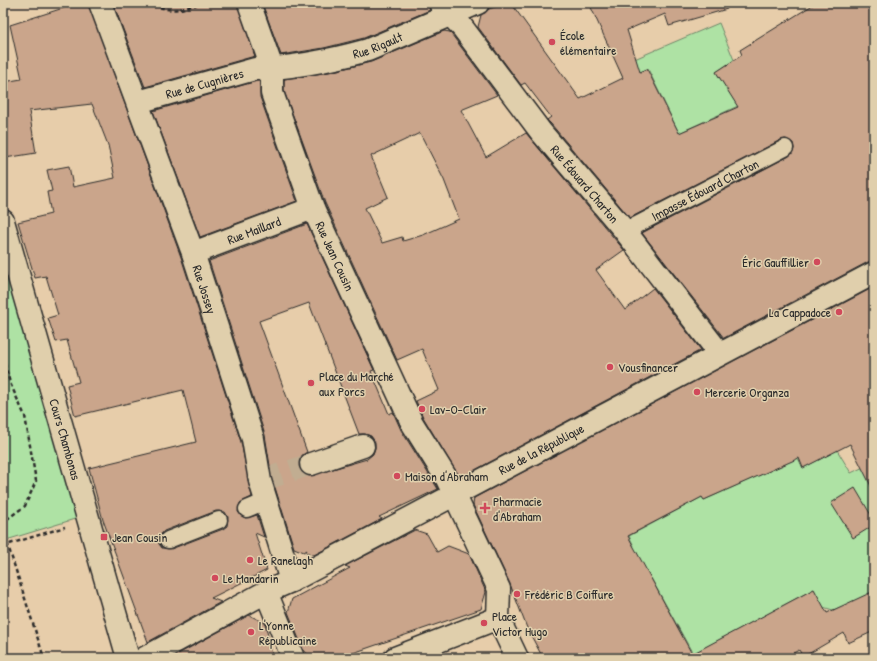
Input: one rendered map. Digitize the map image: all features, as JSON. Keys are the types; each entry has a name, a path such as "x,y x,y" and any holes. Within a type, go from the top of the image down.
{"street":[{"name":"Rue Jossey","path":"100,3 193,252 253,439 260,481 256,505 291,581"},
{"name":"Rue Jean Cousin","path":"249,3 272,68 272,93 313,208 412,423 455,496 499,590 498,618"},
{"name":"Rue Rigault","path":"272,68 350,55 384,45 445,9 478,3"},
{"name":"Rue Édouard Charton","path":"445,9 542,132 625,231 720,354"},
{"name":"Rue de Cugnières","path":"138,102 255,69 272,68"},
{"name":"Rue Maillard","path":"193,252 313,208"},
{"name":"Cours Chambonas","path":"3,221 128,658"},
{"name":"Rue de la République","path":"145,658 266,592 291,581 455,496 874,273"},
{"path":"311,464 363,446"},
{"path":"266,592 294,658"},
{"path":"395,658 498,618 517,658"}],"lane":[{"name":"Impasse Édouard Charton","path":"625,231 785,148"},
{"path":"168,540 219,520"}],"path":[{"path":"154,3 160,8 179,10 202,3"},
{"path":"3,357 10,383 25,416 36,480 25,506 3,522"},
{"path":"3,546 89,520"},
{"path":"3,530 44,658"}],"green space":[{"path":"719,23 734,60 716,72 738,106 679,133 648,69 623,78 618,66"},
{"path":"3,252 78,518 3,541"},
{"path":"837,450 851,473 874,462 874,593 833,610 823,607 814,589 693,654 651,578 632,585 622,552 634,546 629,536 702,497 704,500 798,458 803,468"}],"building":[{"path":"79,3 88,3 181,257 241,442 252,497 240,503 238,512 245,518 257,515 264,537 255,533 267,570 211,598 221,602 148,642 103,520 89,468 196,442 183,390 75,416 67,385 79,382 67,340 56,342 48,318 58,315 46,276 35,278 18,222 51,214 47,192 52,191 47,170 69,166 73,187 115,178 108,145 92,104 29,111 36,153 5,158 3,147 3,82 22,79 10,25","holes":["216,511 225,512 228,517 227,526 223,529 171,549 162,548 159,544 159,538 164,531"]},
{"path":"113,3 237,3 255,56 145,87"},
{"path":"262,3 427,3 430,10 364,38 324,48 281,55"},
{"path":"511,3 580,99 623,78 589,3 727,3 727,9 669,26 665,14 627,30 640,72 647,69 679,133 738,107 716,72 742,55 740,50 816,3 874,3 874,261 868,262 724,338 642,233 789,156 794,149 793,143 786,139 781,140 630,218 547,120 551,117 525,83 521,85 478,27 481,15 489,9"},
{"path":"444,31 450,32 497,95 461,110 486,157 526,133 624,250 596,270 625,310 653,288 701,350 460,478 423,417 416,401 439,390 422,349 397,360 325,203 284,91 284,79 329,72 371,62","holes":["420,133 444,180 459,219 423,235 403,241 402,237 382,243 365,208 388,197 371,156"]},
{"path":"260,81 260,97 297,201 200,237 153,111"},
{"path":"307,224 374,370 371,371 389,414 393,412 401,430 438,489 379,517 382,519 314,555 306,552 307,550 304,552 294,548 272,478 265,435 209,261","holes":["309,303 359,434 371,436 375,442 373,454 367,459 309,476 303,473 299,468 299,462 301,456 307,452 259,321"]},
{"path":"874,287 874,492 850,444 803,468 799,458 704,500 702,497 628,536 692,654 814,589 827,613 874,591 874,631 848,643 844,633 803,657 799,650 784,658 543,658 527,628 510,584 473,505 474,498"},
{"path":"855,488 874,520 874,525 853,538 831,503"},
{"path":"415,530 427,534 437,552 448,546 469,554 486,592 481,609 353,653 324,658 311,658 303,649 288,612 292,599 350,568 345,566"},
{"path":"249,615 265,623 273,658 171,658"}],"tunnel":[{"path":"260,481 311,464"}],"place":[{"name":"École élémentaire","path":"552,42"},
{"name":"Éric Gauffillier","path":"817,262"},
{"name":"La Cappadoce","path":"839,312"},
{"name":"Vousfinancer","path":"610,367"},
{"name":"Place du Marché aux Porcs","path":"311,383"},
{"name":"Mercerie Organza","path":"697,392"},
{"name":"Lav-O-Clair","path":"422,409"},
{"name":"Maison d'Abraham","path":"397,476"},
{"name":"Pharmacie d'Abraham","path":"485,508"},
{"name":"Jean Cousin","path":"104,537"},
{"name":"Le Ranelagh","path":"250,560"},
{"name":"Le Mandarin","path":"215,578"},
{"name":"Frédéric B Coiffure","path":"517,594"},
{"name":"Place Victor Hugo","path":"484,623"},
{"name":"L'Yonne Républicaine","path":"251,632"}]}
